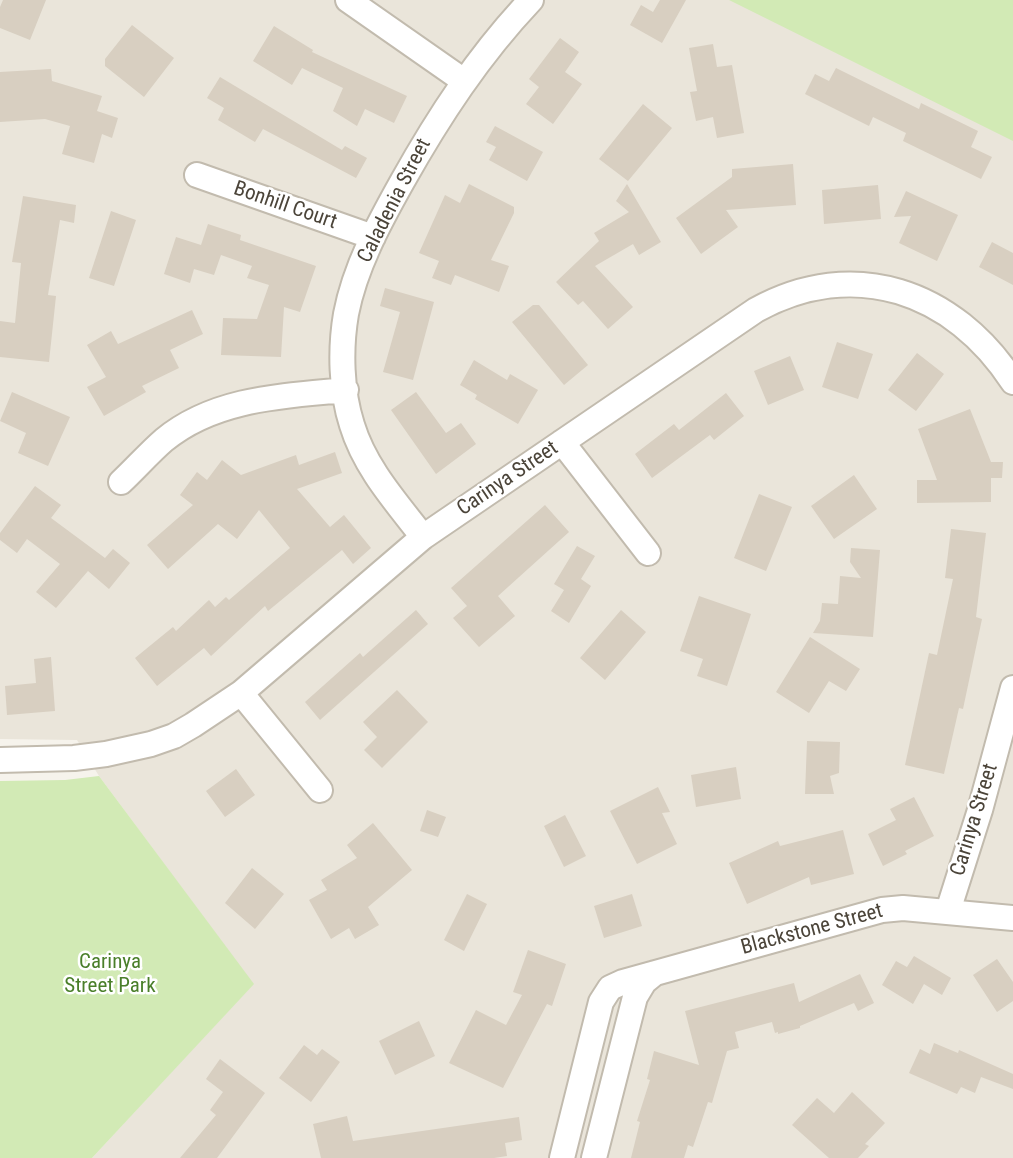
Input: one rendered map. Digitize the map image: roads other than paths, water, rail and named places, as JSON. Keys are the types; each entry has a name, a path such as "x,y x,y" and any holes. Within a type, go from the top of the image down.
{"street":[{"path":"348,0 464,81"},
{"name":"Caladenia Street","path":"423,537 375,475 352,426 346,390 343,339 346,313 354,284 373,237 423,144 464,81 531,0"},
{"name":"Bonhill Court","path":"197,175 373,237"},
{"name":"Carinya Street","path":"0,760 74,758 131,749 174,736 241,693 423,537 756,310 794,292 843,284 887,288 929,303 967,328 989,349 1013,382"},
{"path":"121,482 165,440 205,416 227,407 253,400 346,390"},
{"path":"562,442 648,553"},
{"name":"Carinya Street","path":"948,911 980,810 1013,688"},
{"path":"241,693 320,790"},
{"name":"Blackstone Street","path":"562,1158 603,997 618,984 882,910 903,908 1013,918"},
{"path":"594,1158 635,997 644,982 655,972"}],"park label":[{"name":"Carinya Street Park","path":"110,975"}]}
